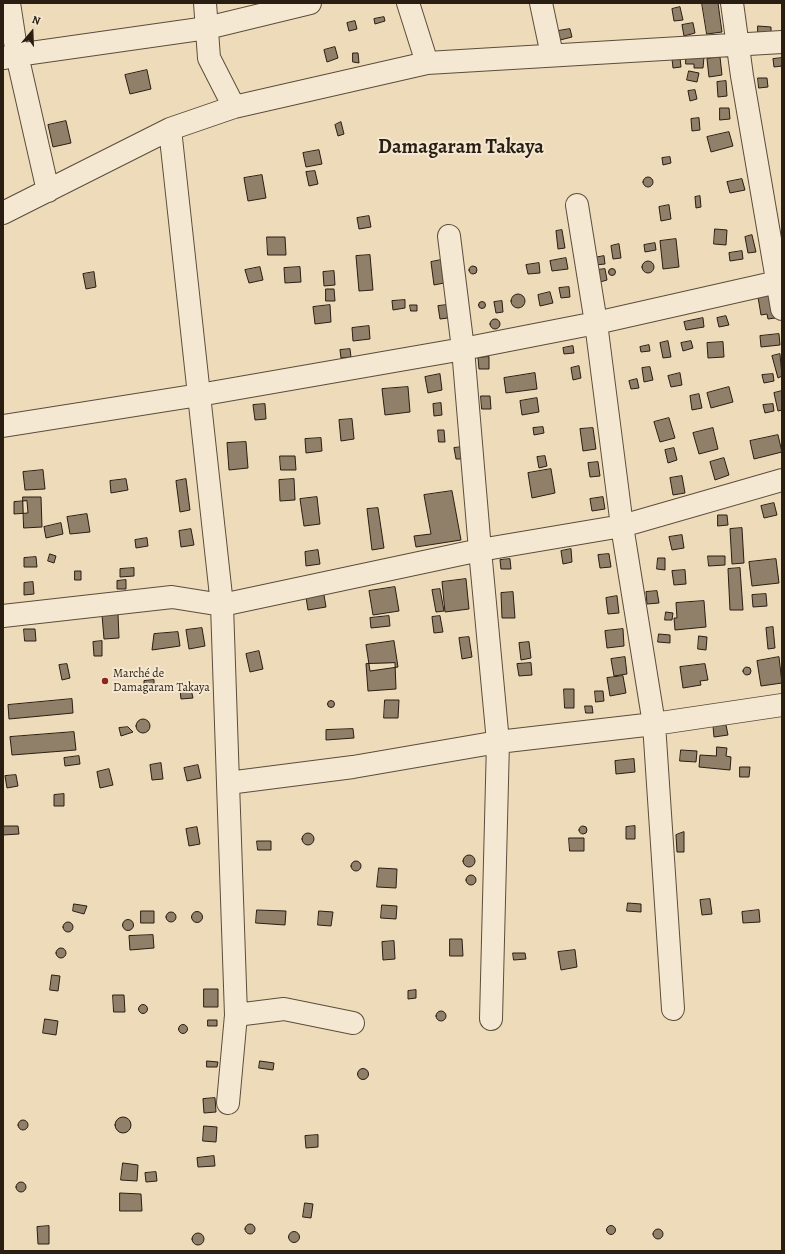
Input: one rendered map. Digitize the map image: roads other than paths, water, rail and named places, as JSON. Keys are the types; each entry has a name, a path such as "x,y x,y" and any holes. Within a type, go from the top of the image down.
{"street":[{"path":"9,3 10,57 48,191"},
{"path":"205,3 209,58 234,107"},
{"path":"10,57 207,28 310,3"},
{"path":"408,3 426,63"},
{"path":"541,3 552,55"},
{"path":"732,3 737,43 780,281 782,309"},
{"path":"3,213 170,129 234,107 426,63 737,43 782,42"},
{"path":"170,129 222,605 236,1015 228,1103"},
{"path":"577,205 596,323 622,526 654,724 673,1008"},
{"path":"449,236 463,349 498,742 491,1019"},
{"path":"3,426 199,395 463,349 596,323 780,281"},
{"path":"3,616 172,597 222,605 480,550 622,526 782,480"},
{"path":"228,783 353,767 498,742 654,724 782,705"},
{"path":"236,1015 284,1009 353,1023"}],"place":[{"name":"Marché de Damagaram Takaya","path":"105,681"}],"district":[{"name":"Damagaram Takaya","path":"461,148"}]}
